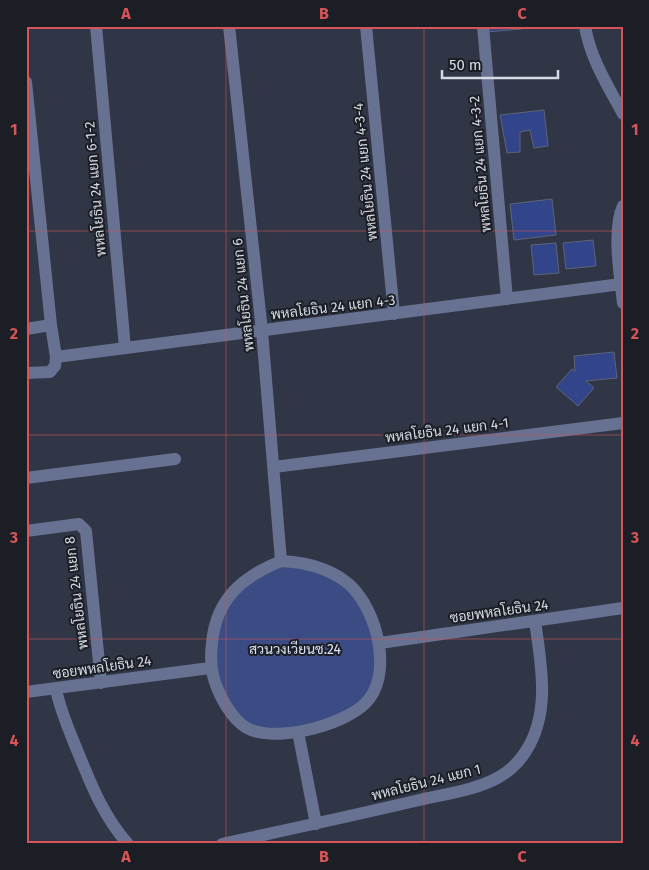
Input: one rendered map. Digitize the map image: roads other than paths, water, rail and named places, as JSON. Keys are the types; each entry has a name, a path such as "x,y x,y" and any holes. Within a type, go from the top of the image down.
{"street":[{"name":"พหลโยธิน 24 แยก 6-1-2","path":"96,26 125,348"},
{"name":"พหลโยธิน 24 แยก 6","path":"229,26 262,331 281,561"},
{"name":"พหลโยธิน 24 แยก 4-3-4","path":"366,26 394,314"},
{"name":"พหลโยธิน 24 แยก 4-3-2","path":"483,26 507,299"},
{"path":"585,26 589,46 596,63 623,114"},
{"path":"26,82 51,325 56,354 55,366 50,372 26,373"},
{"path":"623,206 619,213 617,231 623,303"},
{"name":"พหลโยธิน 24 แยก 4-3","path":"56,354 125,348 621,284"},
{"path":"26,329 51,325"},
{"name":"พหลโยธิน 24 แยก 4-1","path":"274,467 623,423"},
{"path":"26,478 175,459"},
{"name":"พหลโยธิน 24 แยก 8","path":"26,531 79,524 86,531 101,683"},
{"path":"281,561 304,563 345,580 363,601 370,615 380,643 380,656 376,684 372,696 365,704 329,724 298,732 279,734 252,730 241,724 231,714 223,700 210,668 212,638 220,609 237,587 281,561"},
{"name":"ซอยพหลโยธิน 24","path":"380,643 623,608"},
{"name":"พหลโยธิน 24 แยก 1","path":"222,844 316,824 479,785 498,778 514,767 527,750 540,715 542,680 535,621"},
{"name":"ซอยพหลโยธิน 24","path":"26,692 210,668"},
{"path":"56,689 59,706 96,798 108,819 128,844"},
{"path":"298,732 316,824"}],"park label":[{"name":"สวนวงเวียนซ.24","path":"295,649"}]}
